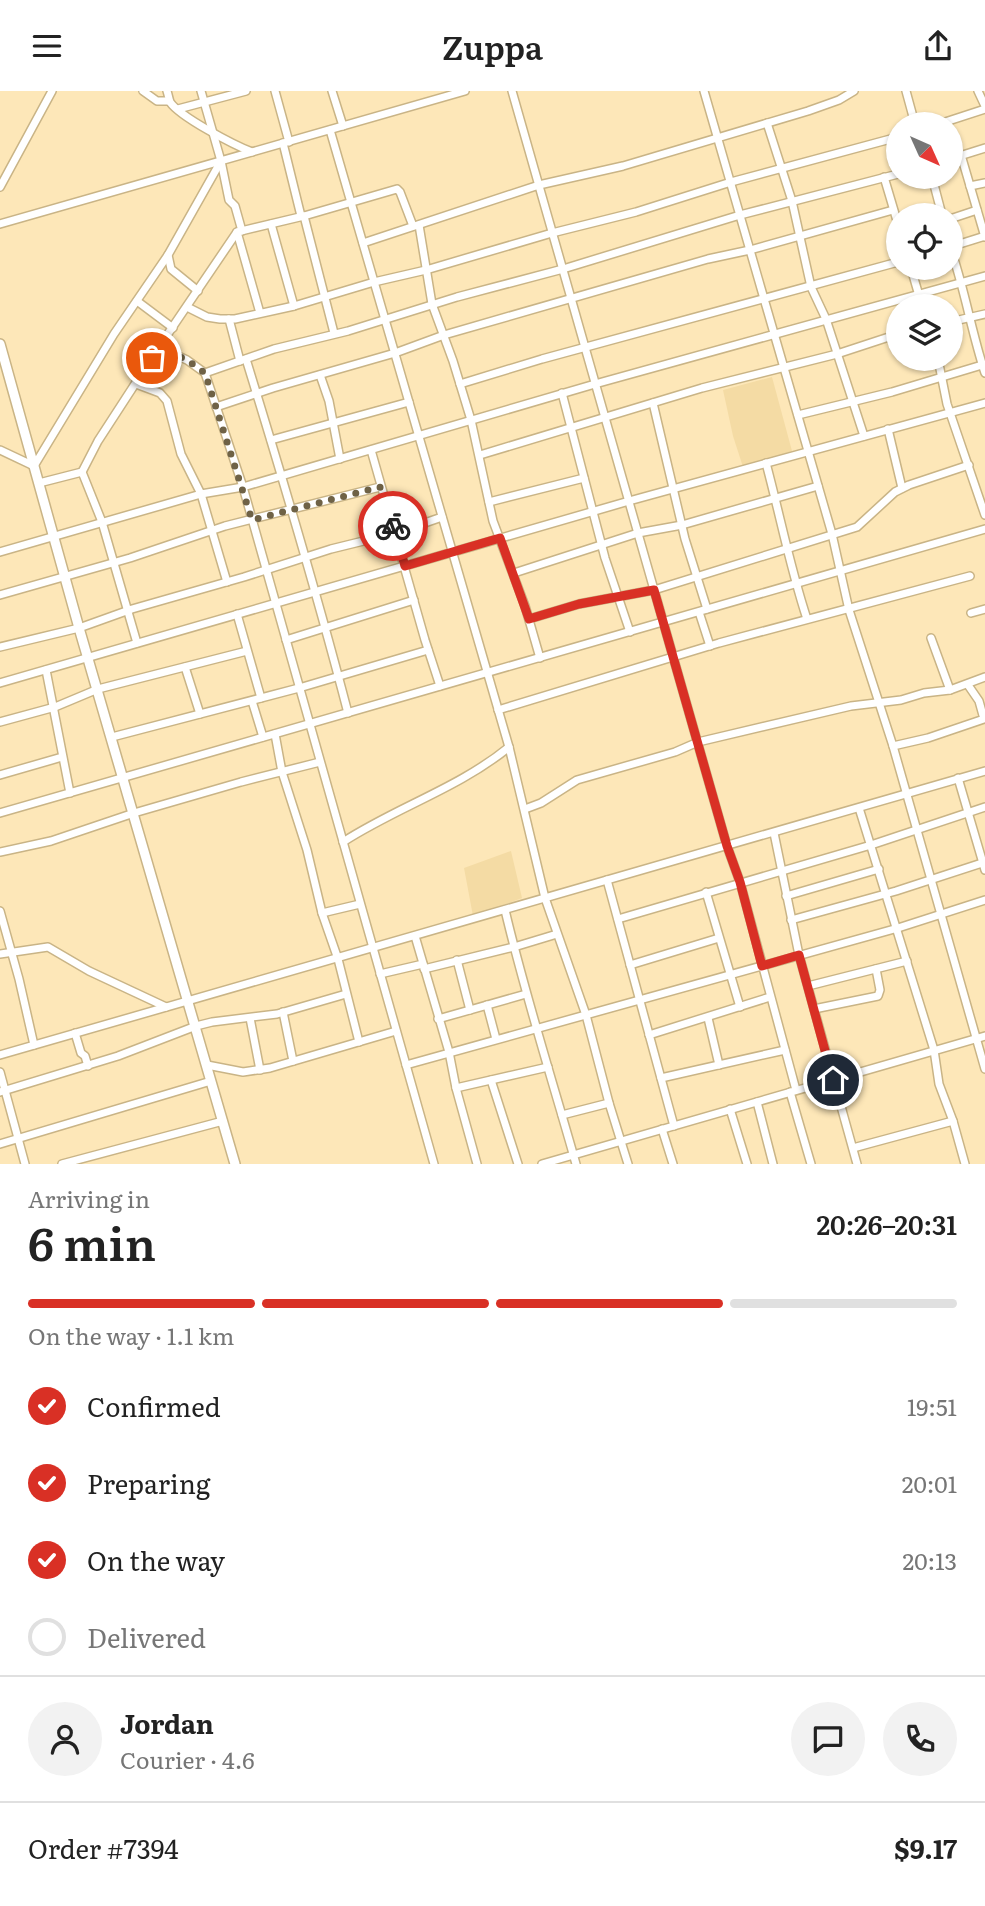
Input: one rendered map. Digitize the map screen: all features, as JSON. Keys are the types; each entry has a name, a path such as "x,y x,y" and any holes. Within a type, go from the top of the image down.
{"main road":[{"path":"0,344 79,628 235,1164"}],"street":[{"path":"0,187 52,91"},
{"path":"144,91 157,101 170,101"},
{"path":"167,91 170,101 178,109 232,145 253,152"},
{"path":"201,91 229,200 235,206 260,313"},
{"path":"178,109 246,91"},
{"path":"275,91 303,216 334,333"},
{"path":"332,91 343,126"},
{"path":"0,224 465,91"},
{"path":"512,91 727,846 740,882 785,1050 811,1164"},
{"path":"704,91 832,534 849,610 892,746 985,1069"},
{"path":"363,243 539,185 623,166 767,123 827,104 854,91"},
{"path":"906,91 912,112"},
{"path":"963,115 985,107 978,91"},
{"path":"767,123 792,201 811,287 826,319 864,436"},
{"path":"330,130 509,747 545,898 586,1014 628,1164"},
{"path":"187,307 207,317 229,319 293,306 886,140"},
{"path":"963,154 985,148"},
{"path":"0,450 34,466 61,418 168,255 221,161"},
{"path":"963,162 985,236 963,243"},
{"path":"205,373 740,215 884,177 891,203"},
{"path":"970,186 985,183"},
{"path":"39,483 82,472 98,441 159,347 239,231 397,189 416,226 432,304 471,420 493,521 514,573 540,658"},
{"path":"963,215 977,211"},
{"path":"216,407 395,353 443,335 708,259 886,212"},
{"path":"271,224 293,306"},
{"path":"168,255 171,269 198,291"},
{"path":"460,384 886,265"},
{"path":"922,294 985,276"},
{"path":"798,415 942,376 984,369 968,319 962,280"},
{"path":"137,301 173,328"},
{"path":"0,552 201,494 243,487 595,383 886,303"},
{"path":"963,320 985,314"},
{"path":"229,319 257,393 348,713"},
{"path":"480,455 886,338"},
{"path":"159,347 187,360 205,373 243,487 434,1164"},
{"path":"941,371 950,412 985,515"},
{"path":"320,375 329,401 340,459"},
{"path":"136,384 165,397 181,454 201,494 227,582"},
{"path":"562,393 602,546 630,632"},
{"path":"271,440 409,402"},
{"path":"653,403 682,525 698,576 710,646"},
{"path":"0,683 629,501 985,403"},
{"path":"888,429 902,488"},
{"path":"371,450 440,686"},
{"path":"766,463 795,584 807,619"},
{"path":"529,619 579,604 654,590 857,527 886,498 902,488 968,465"},
{"path":"82,472 102,522 137,643"},
{"path":"489,502 584,478"},
{"path":"514,573 638,533 682,525 818,486"},
{"path":"0,595 212,531 380,487"},
{"path":"0,647 79,628 442,517"},
{"path":"0,813 985,529"},
{"path":"498,710 710,646 970,576"},
{"path":"286,640 414,600"},
{"path":"971,613 985,609"},
{"path":"237,614 261,698"},
{"path":"930,638 950,690"},
{"path":"112,737 252,701 428,650"},
{"path":"0,722 55,707 98,689 247,651"},
{"path":"185,667 200,714"},
{"path":"46,670 70,793"},
{"path":"525,809 541,803 577,780 675,752 698,742 856,705 878,704 950,690 985,677"},
{"path":"892,746 928,738 984,719 979,701 968,685"},
{"path":"252,701 263,737"},
{"path":"275,734 282,772 307,850 359,1042"},
{"path":"343,842 373,822 467,777 509,747"},
{"path":"0,775 62,757"},
{"path":"0,852 51,841 134,813 320,762"},
{"path":"0,1055 985,771"},
{"path":"791,920 984,865 958,778"},
{"path":"618,919 871,845 985,807"},
{"path":"859,809 898,928 934,1050 939,1084 965,1164"},
{"path":"774,833 799,955 857,1164"},
{"path":"975,836 985,833"},
{"path":"786,896 879,869"},
{"path":"607,880 674,1126"},
{"path":"706,892 740,1007"},
{"path":"406,1065 898,928 985,900"},
{"path":"322,913 360,904"},
{"path":"505,910 526,994 576,1164"},
{"path":"0,911 34,1045"},
{"path":"380,974 514,947 557,933"},
{"path":"415,936 450,1052 456,1088 477,1164"},
{"path":"630,965 719,938"},
{"path":"0,954 48,947 89,971 166,1007"},
{"path":"457,960 470,1010"},
{"path":"808,986 907,961"},
{"path":"814,1009 878,996 880,990 876,969"},
{"path":"3,1092 118,1056 212,1021 284,1012 346,994"},
{"path":"438,1019 526,994"},
{"path":"649,1035 771,997"},
{"path":"487,1005 496,1039"},
{"path":"284,1012 293,1061"},
{"path":"250,1018 260,1069"},
{"path":"708,1018 719,1065"},
{"path":"207,1065 243,1072 260,1069 396,1031"},
{"path":"75,1033 88,1066"},
{"path":"542,1164 985,1036"},
{"path":"661,1078 785,1050"},
{"path":"456,1088 548,1067"},
{"path":"0,1072 3,1092 25,1164"},
{"path":"491,1080 518,1164"},
{"path":"0,1144 211,1081"},
{"path":"757,1102 773,1164"},
{"path":"562,1115 609,1103"},
{"path":"730,1109 747,1164"},
{"path":"853,1148 953,1121"},
{"path":"62,1164 223,1122"},
{"path":"662,1129 673,1164"}],"shaded area":[{"path":"772,377 792,451 743,467 723,390"},
{"path":"511,851 522,898 473,916 464,868"}],"way so far":[{"path":"152,358 159,347 187,360 205,373 252,520 380,487 393,526"}],"route":[{"path":"393,526 405,566 500,538 529,619 579,604 654,590 762,966 799,955 833,1080"}]}
